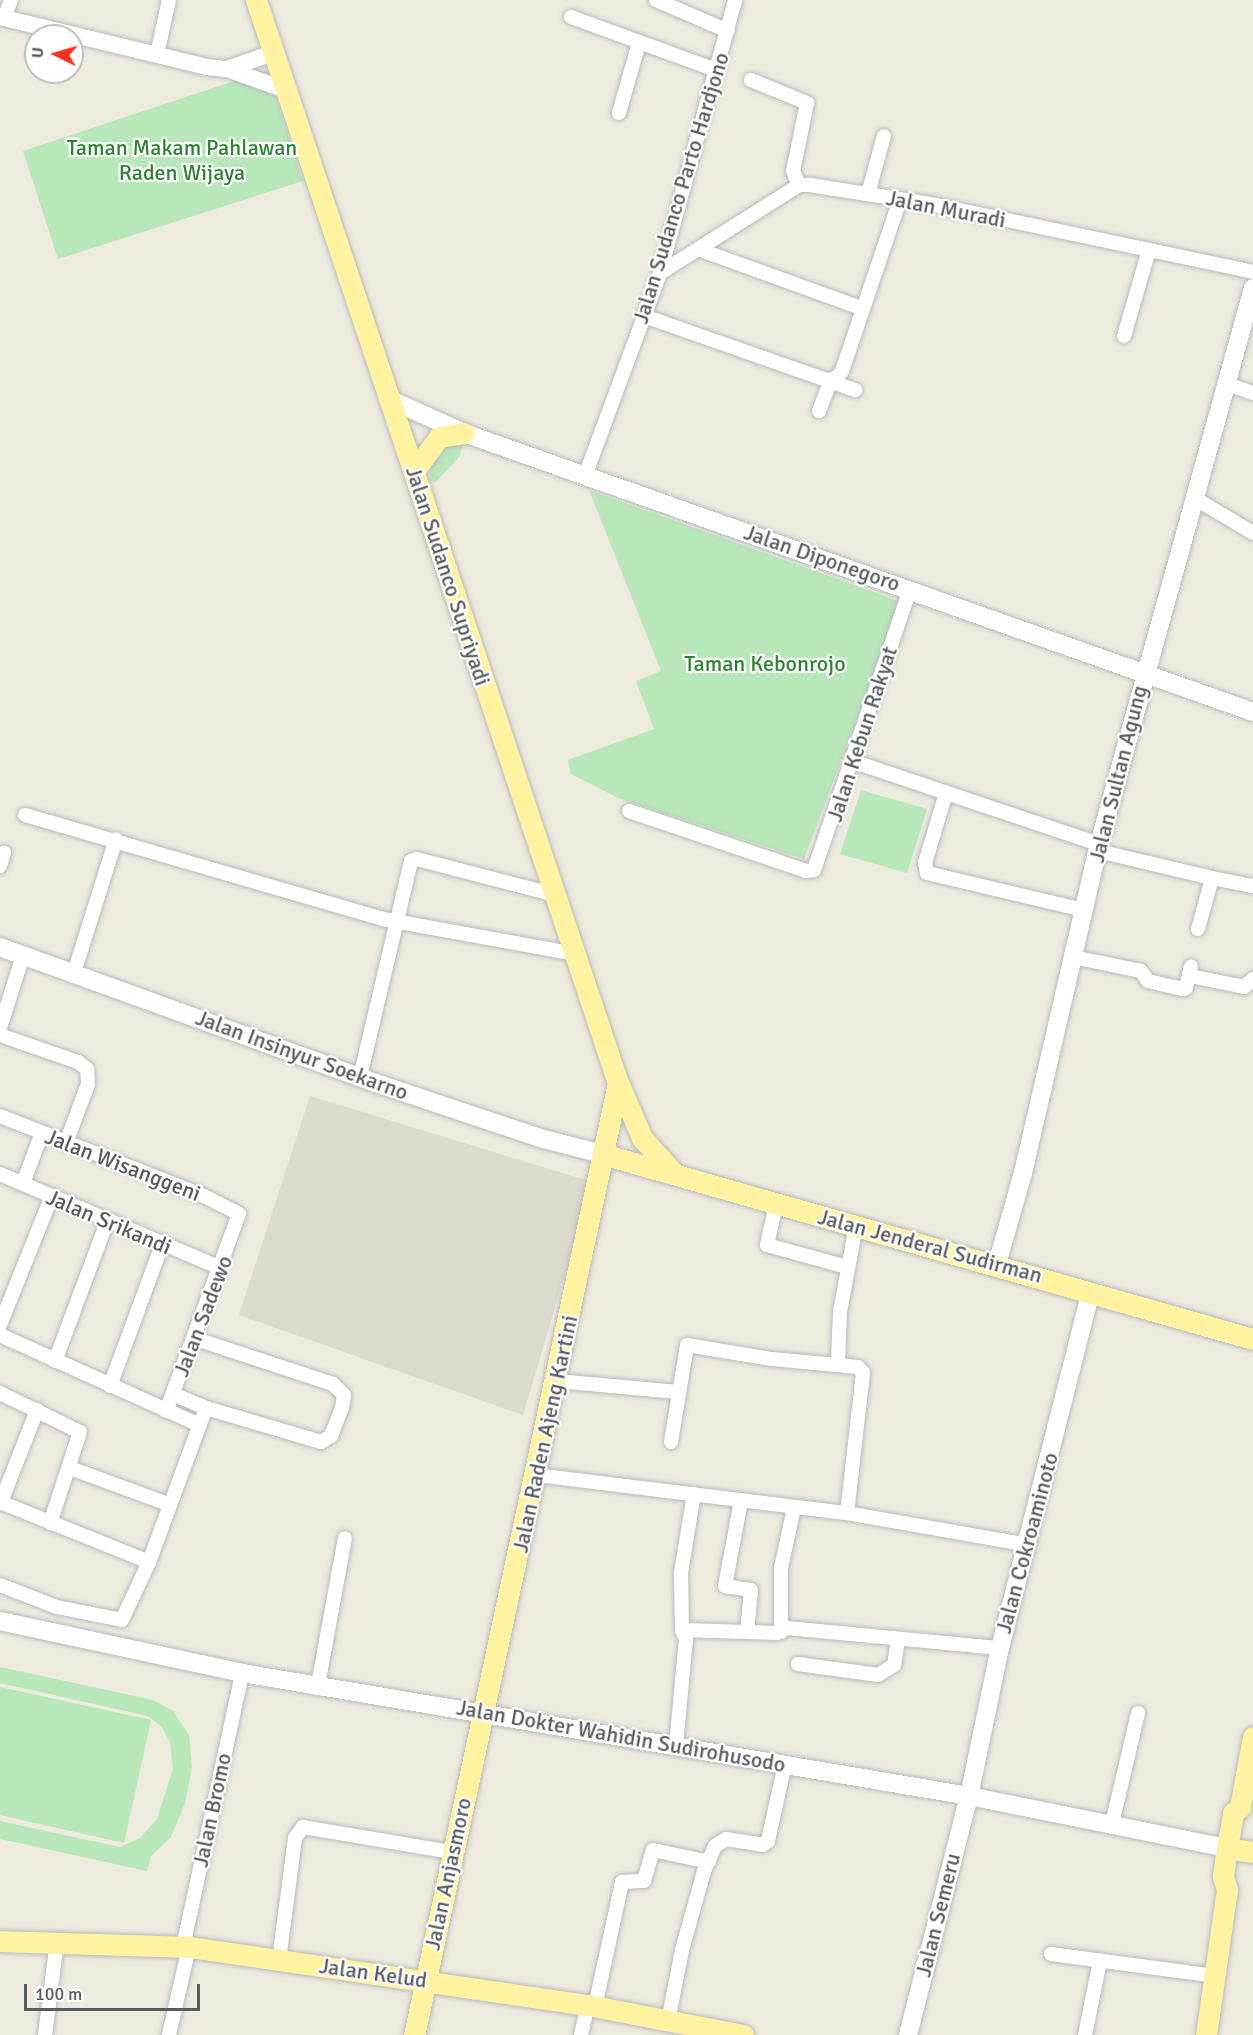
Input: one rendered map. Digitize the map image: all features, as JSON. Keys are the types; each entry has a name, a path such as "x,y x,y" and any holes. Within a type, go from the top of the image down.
{"main road":[{"name":"Jalan Sudanco Supriyadi","path":"256,0 393,401 528,818 618,1083 606,1155"},
{"name":"Jalan Sultan Agung","path":"998,1264 1099,848 1144,674 1196,499 1253,288"},
{"name":"Jalan Diponegoro","path":"393,401 464,433 1253,712"},
{"path":"414,471 438,437 464,433"},
{"name":"Jalan Insinyur Soekarno","path":"0,947 360,1077 540,1138 606,1155"},
{"path":"618,1083 642,1138 678,1176"},
{"name":"Jalan Jenderal Sudirman","path":"606,1155 998,1264 1253,1339"},
{"name":"Jalan Raden Ajeng Kartini","path":"483,1712 606,1155"},
{"name":"Jalan Cokroaminoto","path":"969,1796 1000,1648 1091,1292"},
{"name":"Jalan Dokter Wahidin Sudirohusodo","path":"5,1619 242,1673 318,1684 969,1796 1239,1850"},
{"name":"Jalan Anjasmoro","path":"414,2035 451,1852 483,1712"},
{"path":"1206,2035 1227,1890 1222,1876 1239,1850 1233,1813 1240,1807 1253,1737"},
{"name":"Jalan Semeru","path":"908,2035 969,1796"},
{"name":"Jalan Kelud","path":"0,1941 57,1941 186,1947 592,2006 743,2035"}],"street":[{"path":"11,0 2,17 227,69 286,90"},
{"path":"157,54 169,0"},
{"path":"656,0 728,31"},
{"name":"Jalan Sudanco Parto Hardjono","path":"585,476 660,273 735,0"},
{"path":"571,17 716,70"},
{"path":"619,113 639,43"},
{"path":"227,69 273,53"},
{"path":"660,273 799,185 793,171 807,103 751,80"},
{"path":"868,194 884,136"},
{"name":"Jalan Muradi","path":"799,185 900,200 1253,272"},
{"path":"819,411 832,379 842,371 861,308 900,200"},
{"path":"698,249 861,308"},
{"path":"1124,336 1149,250"},
{"path":"644,316 832,379 855,390"},
{"path":"1227,384 1253,393"},
{"path":"1196,499 1253,533"},
{"name":"Jalan Kebun Rakyat","path":"629,811 806,871 814,870 818,864 910,589"},
{"path":"852,761 1099,848 1212,878 1253,886"},
{"path":"946,793 925,863 927,873 1084,910"},
{"path":"25,815 116,839 272,889 398,921 575,954"},
{"path":"74,973 116,839"},
{"path":"360,1077 398,921 407,869 417,859 552,887"},
{"path":"1198,929 1212,878"},
{"path":"0,1028 22,955"},
{"path":"1073,957 1141,971 1148,981 1182,989 1186,988 1191,971 1244,987 1253,979"},
{"path":"0,1035 78,1062 87,1069 88,1084 66,1143"},
{"name":"Jalan Wisanggeni","path":"0,1116 234,1209 239,1220"},
{"path":"23,1182 42,1133"},
{"name":"Jalan Srikandi","path":"0,1174 23,1182 51,1198 107,1222 220,1268"},
{"path":"0,1325 51,1198"},
{"path":"776,1204 767,1245 847,1267"},
{"name":"Jalan Sadewo","path":"166,1411 239,1220"},
{"path":"55,1361 107,1222"},
{"path":"838,1363 847,1267 856,1226"},
{"path":"110,1386 162,1245"},
{"path":"0,1335 200,1425"},
{"path":"173,1394 206,1408 321,1442 331,1436 344,1395 333,1384 194,1338"},
{"path":"671,1442 686,1348 690,1344 772,1359 858,1366 863,1373 847,1513"},
{"path":"557,1381 678,1392"},
{"path":"0,1393 80,1432 50,1523"},
{"path":"0,1585 57,1607 122,1620 149,1562 168,1504 206,1408"},
{"path":"36,1410 1,1502 149,1562"},
{"path":"70,1468 168,1504"},
{"path":"536,1475 847,1513 1028,1545"},
{"path":"676,1746 686,1639 682,1630 681,1573 694,1494"},
{"path":"741,1501 725,1586 751,1590 747,1632"},
{"path":"781,1632 782,1568 794,1508"},
{"path":"318,1684 345,1538"},
{"path":"682,1630 781,1632 787,1628 898,1641 1000,1648"},
{"path":"798,1664 878,1675 894,1665 898,1641"},
{"name":"Jalan Bromo","path":"169,2035 242,1673"},
{"path":"1112,1824 1138,1713"},
{"path":"669,2021 682,1950 709,1862 720,1840 763,1845 768,1841 785,1764"},
{"path":"279,1960 295,1838 303,1827 451,1852"},
{"path":"581,2035 592,2006 622,1882 644,1881 653,1850 709,1862"},
{"path":"45,2035 57,1941"},
{"path":"1051,1954 1215,1976"},
{"path":"1085,2035 1100,1961"}],"shaded area":[{"path":"310,1096 592,1182 523,1415 239,1315"}],"green space":[{"name":"Taman Makam Pahlawan Raden Wijaya","path":"267,70 303,181 58,259 23,151"},
{"path":"455,439 463,445 459,457 435,483 429,480 433,452"},
{"name":"Taman Kebonrojo","path":"589,490 901,602 804,859 618,798 571,774 568,760 654,729 636,681 661,671"},
{"path":"861,790 927,809 907,873 840,854"},
{"path":"0,1667 153,1700 173,1711 189,1735 192,1767 185,1803 171,1837 151,1856 147,1871 0,1839 0,1821 120,1847 140,1838 157,1819 173,1769 170,1742 161,1726 148,1716 0,1683"},
{"path":"0,1687 151,1720 124,1843 0,1815"}]}
